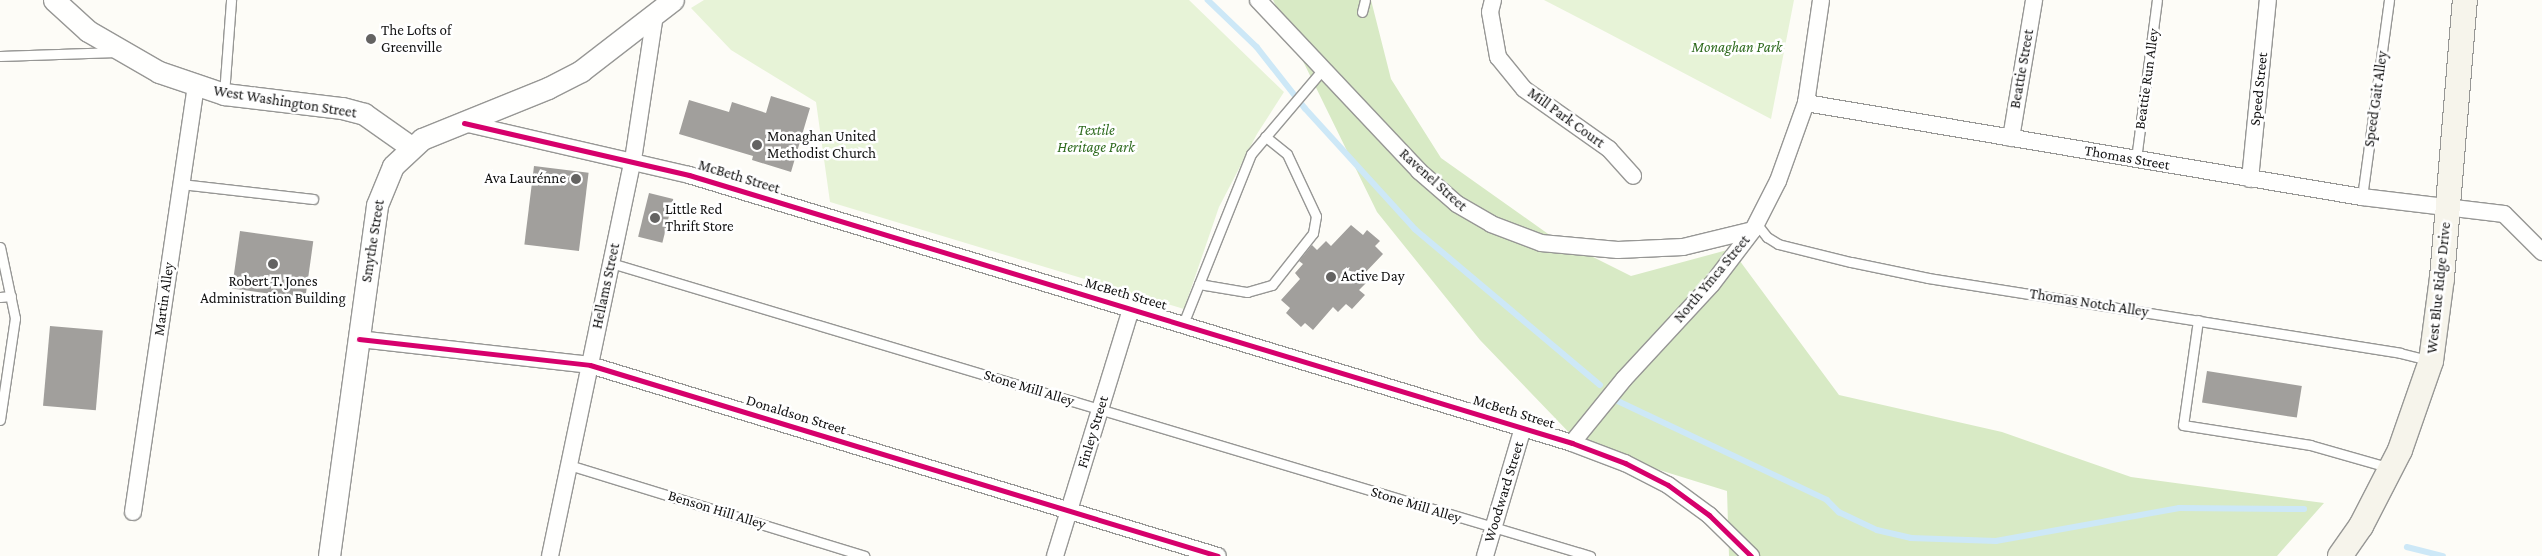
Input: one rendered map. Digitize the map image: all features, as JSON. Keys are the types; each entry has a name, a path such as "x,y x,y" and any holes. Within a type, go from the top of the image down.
{"main road":[{"name":"West Blue Ridge Drive","path":"2340,556 2361,526 2391,468 2418,405 2431,361 2448,210 2466,0"}],"street":[{"name":"West Washington Street","path":"54,0 88,31 119,52 196,87 224,94 342,108 364,114 411,147"},
{"name":"Smythe Street","path":"329,556 377,205 393,166 411,147 548,88 581,70 673,0"},
{"name":"Ravenel Street","path":"1258,0 1419,171 1457,204 1516,235 1558,246 1664,250 1754,226"},
{"name":"Mill Park Court","path":"1493,0 1490,12 1498,57 1524,89 1608,149 1633,176"},
{"name":"North Ymca Street","path":"1572,443 1624,380 1712,284 1754,226 1778,181 1806,103 1821,0"},
{"name":"Beattie Street","path":"2011,138 2034,0"},
{"name":"Speed Street","path":"2250,179 2268,0"},
{"name":"Hellams Street","path":"550,556 633,160 655,15"},
{"name":"Martin Alley","path":"133,512 196,87"},
{"name":"Thomas Street","path":"1806,103 2362,197 2448,210 2504,214 2542,252"},
{"name":"McBeth Street","path":"464,123 633,160 1184,324 1572,443 1625,463 1668,485 1710,515 1751,556"},
{"name":"Finley Street","path":"1055,556 1131,309"},
{"name":"Donaldson Street","path":"359,339 590,365 1218,556"},
{"name":"Woodward Street","path":"1485,556 1523,428"}],"lane":[{"path":"224,94 231,0"},
{"path":"1362,12 1365,0"},
{"name":"Beattie Run Alley","path":"2136,159 2157,0"},
{"name":"Speed Gait Alley","path":"2362,197 2389,0"},
{"path":"0,56 119,52"},
{"path":"1184,324 1251,154 1323,69"},
{"path":"1199,284 1247,292 1272,285 1313,233 1316,216 1287,154 1265,136"},
{"path":"181,184 313,198"},
{"name":"Thomas Notch Alley","path":"1754,226 1778,244 1928,278 2400,353 2431,361"},
{"path":"0,247 15,318 0,420"},
{"name":"Stone Mill Alley","path":"611,263 1590,556"},
{"path":"0,296 11,296"},
{"path":"2198,320 2183,425 2310,445 2391,468"},
{"name":"Benson Hill Alley","path":"569,465 864,556"}],"green space":[{"name":"Textile Heritage Park","path":"704,0 1189,0 1284,92 1257,134 1219,207 1184,309 830,202 816,102 731,50 691,8"},
{"path":"1273,0 1371,0 1391,79 1441,158 1551,236 1631,276 1731,249 1839,395 2002,432 2131,477 2324,503 2277,556 1729,556 1727,491 1582,446 1480,340 1377,212"},
{"name":"Monaghan Park","path":"1544,0 1794,0 1771,119 1602,30"}],"building":[{"name":"Monaghan United Methodist Church","path":"771,96 810,108 791,172 752,160 753,156 679,134 689,100 729,112 732,102 766,113"},
{"path":"534,166 589,173 579,251 524,244"},
{"name":"Little Red Thrift Store","path":"649,193 673,199 662,243 638,237"},
{"name":"Active Day","path":"1351,225 1363,235 1367,230 1380,241 1375,246 1383,254 1362,276 1368,281 1359,290 1365,295 1352,309 1346,304 1338,312 1333,307 1313,330 1305,323 1301,327 1286,313 1290,308 1281,300 1300,279 1295,273 1303,264 1299,261 1312,245 1317,250 1326,241 1331,246"},
{"name":"Robert T. Jones Administration Building","path":"240,231 313,241 305,299 232,288"},
{"path":"50,326 103,331 96,410 43,406"},
{"path":"2207,371 2302,386 2297,418 2202,403"}],"waterway":[{"path":"1208,0 1257,47 1305,108 1415,229 1600,385"},
{"path":"1618,401 1827,500 1839,512 1877,530 1911,538 1996,541 2179,508 2304,509"},
{"path":"2407,547 2443,556"}],"cycle path":[{"path":"464,123 689,175 1572,443 1625,463 1668,485 1709,515 1751,556"},
{"path":"359,339 590,365 1218,556"}],"place":[{"name":"The Lofts of Greenville","path":"371,39"},
{"name":"Monaghan United Methodist Church","path":"757,145"},
{"name":"Ava Laurénne","path":"576,179"},
{"name":"Little Red Thrift Store","path":"655,218"},
{"name":"Robert T. Jones Administration Building","path":"273,264"},
{"name":"Active Day","path":"1331,277"}]}
